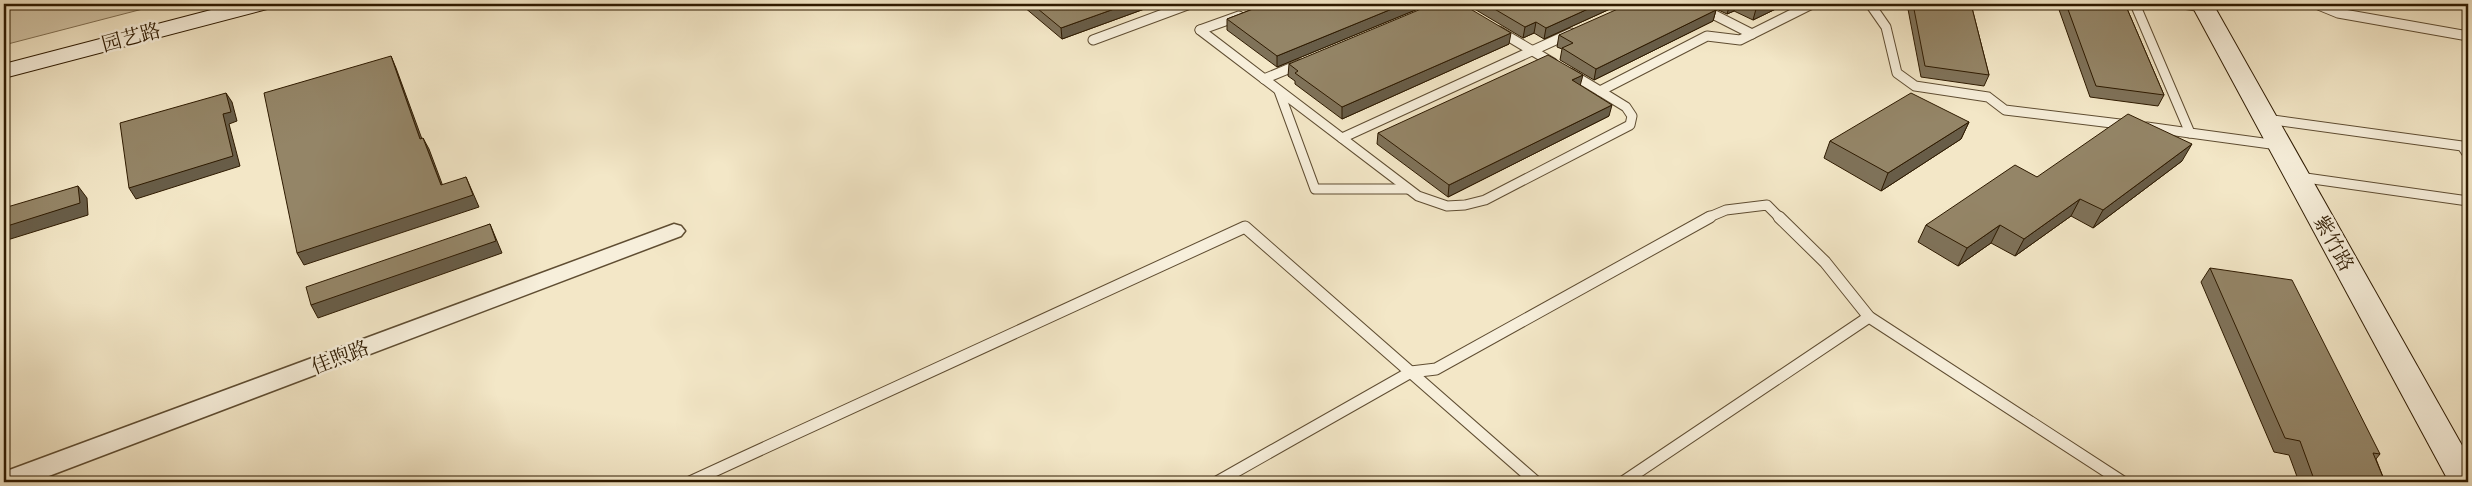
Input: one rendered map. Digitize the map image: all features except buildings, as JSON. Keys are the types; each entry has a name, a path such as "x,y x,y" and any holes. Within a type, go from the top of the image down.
{"street":[{"name":"园艺路","path":"4,60 218,4"},
{"name":"园艺路","path":"4,71 258,4"},
{"name":"紫竹路","path":"2196,5 2266,119 2466,482"},
{"name":"佳煦路","path":"6,482 674,231"}],"lane":[{"path":"1093,40 1190,4"},
{"path":"1693,4 1752,34"},
{"path":"1600,91 1707,36 1740,40 1812,4"},
{"path":"1870,4 1883,19 1889,34 1897,73 1916,86 1988,97 2005,110 2280,146"},
{"path":"2135,4 2190,133"},
{"path":"2316,4 2338,14 2468,36"},
{"path":"1244,14 1200,30 1408,189 1433,205 1456,207 1474,204 1495,196 1630,125 1632,116 1626,107 1493,27"},
{"path":"1342,138 1584,27"},
{"path":"1264,79 1309,60"},
{"path":"1279,90 1316,189 1408,189"},
{"path":"2266,119 2462,146 2468,155"},
{"path":"2298,177 2468,201"},
{"path":"1217,482 1411,372 1436,369 1700,221 1734,209 1767,206 1825,262 1869,316 2123,482"},
{"path":"690,482 1246,227 1536,482"},
{"path":"1623,482 1869,316"}],"shaded area":[{"path":"4,4 162,4 4,45"}]}
